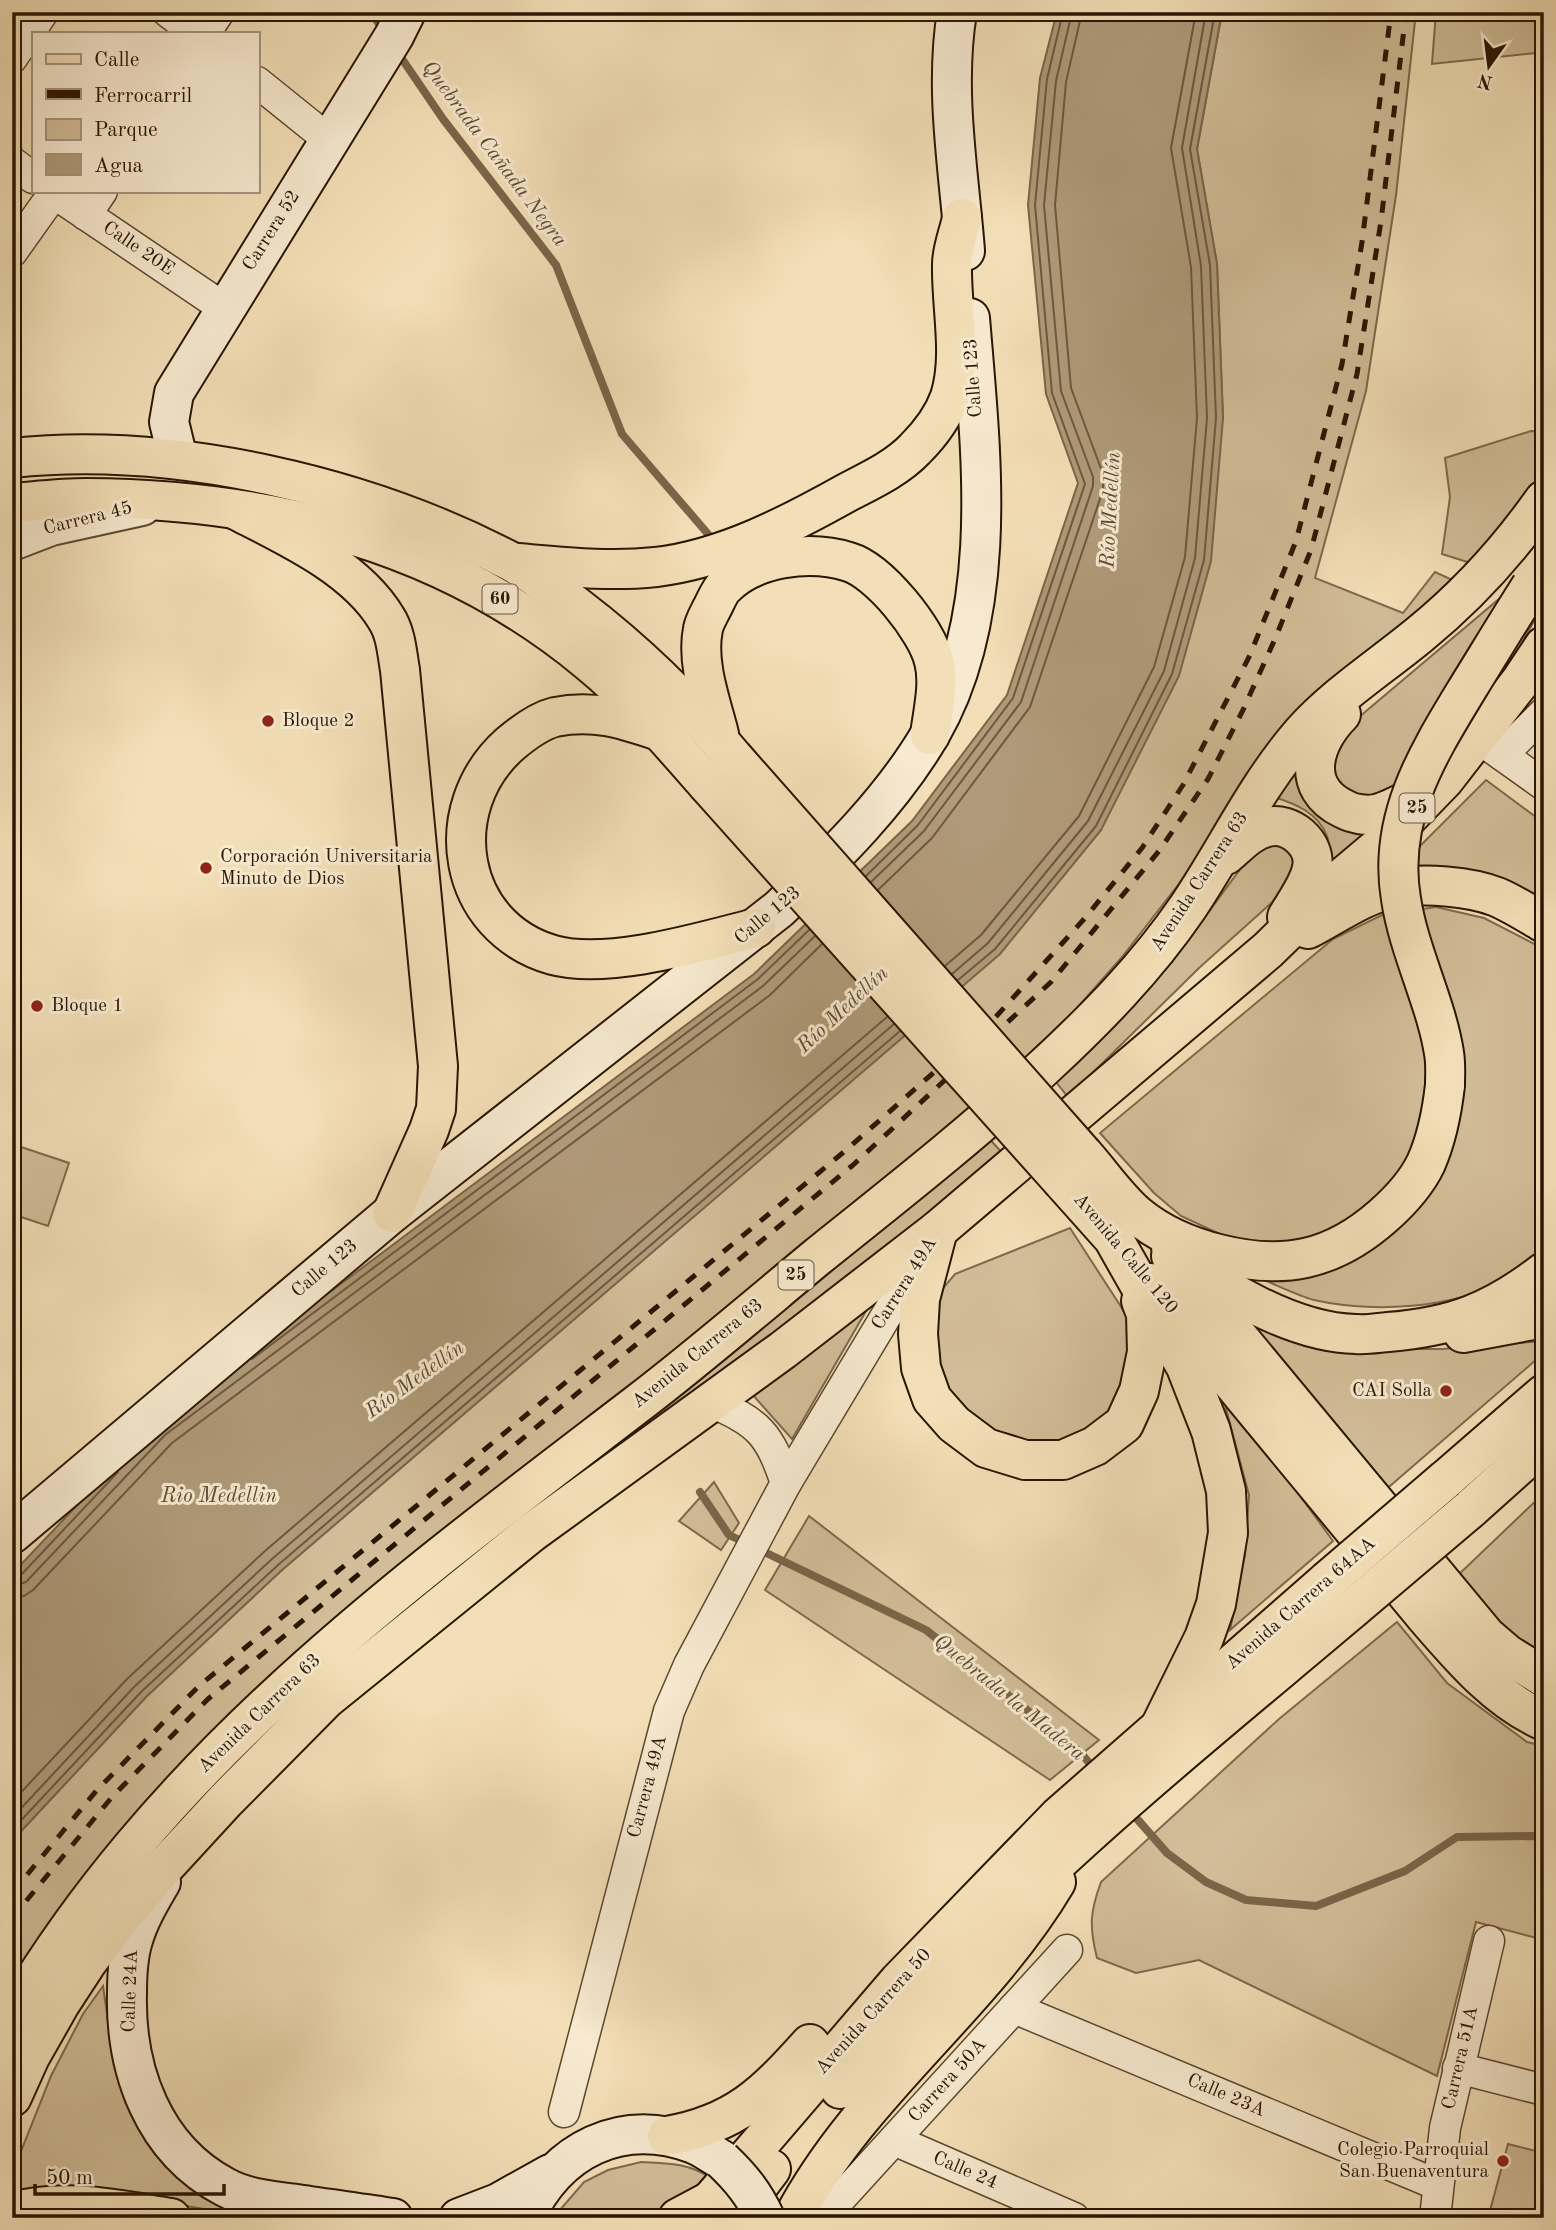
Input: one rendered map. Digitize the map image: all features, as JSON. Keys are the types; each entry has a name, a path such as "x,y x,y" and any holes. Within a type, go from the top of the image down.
{"main road":[{"name":"Calle 123","path":"12,1534 392,1213 756,928 812,878 889,794 930,735 959,669 969,636 978,554 981,481 952,116 957,12"},
{"name":"Carrera 52","path":"177,458 169,422 171,401 224,309 394,36"},
{"path":"512,562 588,570 629,569 659,566 727,550 798,520 887,471 914,451 939,420 954,378 956,356 951,261 962,218"},
{"name":"60","path":"12,458 45,455 177,458 262,474 352,498 455,536 512,562 569,601 645,662 685,701 720,761"},
{"name":"60","path":"12,503 84,498 164,500 286,518 334,528 392,547 470,582 553,633 627,696 661,732 720,761"},
{"name":"Carrera 45","path":"12,541 51,526 164,500"},
{"name":"Avenida Carrera 63","path":"12,2016 75,1921 127,1852 202,1770 281,1691 353,1627 487,1519 647,1397 891,1198 1040,1071 1118,994 1157,951 1214,866 1257,794 1305,730 1459,601 1485,575 1544,500"},
{"path":"238,511 288,537 350,576 370,596 387,619 394,635 400,670 438,1066 436,1109 392,1213"},
{"path":"720,761 701,653 703,628 724,587 765,563 794,555 823,556 852,562 882,584 905,608 919,627 934,660 936,682 930,735"},
{"name":"Avenida Calle 120","path":"1125,1226 1182,1240 1203,1250 1233,1257 1264,1261 1294,1260 1324,1254 1372,1226 1398,1203 1413,1185 1435,1140 1445,1085 1444,1054 1414,957 1400,896 1403,824 1417,775 1537,575"},
{"path":"1419,635 1330,725 1316,753 1314,772 1321,791 1333,804 1350,813 1374,814 1395,807 1444,780"},
{"name":"Avenida Carrera 63","path":"12,2097 30,2057 88,1961 119,1920 179,1851 326,1699 531,1533 711,1402 938,1230 1268,950 1381,845 1444,780 1490,747 1544,646"},
{"path":"661,732 613,716 579,714 553,717 523,733 495,758 480,782 469,809 465,834 470,878 481,900 499,924 521,940 552,954 583,960 636,955 710,942 756,928"},
{"name":"Avenida Calle 120","path":"720,761 1486,1636 1507,1654 1544,1677"},
{"path":"1214,866 1251,833 1270,826 1290,829 1303,838 1312,852 1312,868 1268,950"},
{"path":"1268,950 1367,898 1394,888 1453,888 1495,896 1544,923"},
{"path":"938,1230 920,1299 918,1334 921,1368 932,1399 954,1424 986,1448 1025,1460 1063,1460 1095,1446 1124,1424 1139,1391 1147,1352 1146,1314 1136,1287 1125,1226"},
{"path":"1125,1226 1245,1299 1283,1317 1321,1328 1397,1338 1431,1338 1544,1318"},
{"path":"1125,1226 1211,1431 1226,1491 1228,1534 1216,1604 1204,1638 1160,1727"},
{"name":"Avenida Calle 120","path":"1125,1226 1416,1605 1466,1663 1528,1714 1544,1721"},
{"path":"1355,1334 1445,1325 1490,1307 1544,1272"},
{"name":"Avenida Carrera 64AA","path":"1139,1768 1160,1727 1544,1394"},
{"name":"Avenida Carrera 64AA","path":"1070,1828 1139,1768 1351,1610 1536,1455"},
{"path":"460,2218 498,2203 555,2171 595,2144 631,2136 667,2136 692,2132 714,2125 739,2112 780,2078 972,1867 1001,1845 1070,1828"},
{"path":"811,2215 830,2157 1021,1936 1070,1828"},
{"name":"Avenida Carrera 50","path":"705,2214 899,1981 1070,1828"},
{"name":"Calle 24A","path":"179,1851 144,1911 132,1941 127,1976 126,2023 130,2055 138,2084 155,2120 174,2146 201,2172 227,2188 256,2198 393,2218"},
{"path":"667,2136 696,2145 722,2160 743,2180 758,2201 765,2218"},
{"path":"525,2218 535,2197 555,2171"},
{"path":"12,2212 41,2205 63,2205 171,2218"}],"street":[{"path":"12,58 43,12"},
{"path":"168,12 195,32"},
{"path":"206,32 219,12"},
{"path":"259,84 329,140"},
{"name":"Calle 20E","path":"12,162 32,177"},
{"path":"12,251 43,192"},
{"name":"Calle 20E","path":"61,192 94,203 224,309"},
{"path":"1544,713 1490,747 1544,785"},
{"name":"Carrera 49A","path":"564,2112 669,1711 689,1665 786,1483 938,1230"},
{"path":"711,1402 738,1414 756,1427 776,1454 786,1483"},
{"name":"Carrera 51A","path":"1435,2218 1445,2128 1489,1941"},
{"name":"Carrera 50A","path":"811,2215 894,2140 1067,1950"},
{"name":"Calle 23A","path":"1014,2008 1438,2185"},
{"path":"1458,2068 1544,2090"},
{"name":"Calle 24","path":"894,2140 1074,2218"}],"green space":[{"path":"1222,12 1416,12 1396,195 1366,391 1315,578 1403,613 1435,572 1457,582 1254,772 1178,885 1122,957 1069,1017 970,1108 744,1296 415,1556 12,1994 12,1841 146,1697 282,1570 999,954 1101,830 1223,418 1217,264 1197,149"},
{"path":"1436,12 1544,12 1544,52 1432,64"},
{"path":"1531,431 1544,432 1544,474 1541,479 1474,564 1442,554 1450,497 1445,458"},
{"path":"1544,588 1544,603 1518,650 1434,759 1398,796 1350,800 1329,774 1332,745 1352,723 1499,599 1529,610"},
{"path":"1297,761 1301,794 1317,814 1340,829 1368,830 1330,864 1328,839 1318,821 1298,806 1274,797"},
{"path":"1486,780 1544,823 1544,899 1472,870 1393,873"},
{"path":"1273,844 1287,847 1295,854 1296,867 1279,896 1199,968 1068,1097 1052,1077 1125,1011 1171,963 1247,860 1260,849"},
{"path":"1436,907 1484,918 1544,949 1544,1253 1522,1271 1496,1285 1467,1296 1436,1303 1372,1307 1342,1305 1307,1298 1259,1278 1368,1251 1430,1125 1382,1204 1295,1245 1250,1244 1224,1236 1181,1216 1154,1193 1100,1133 1333,939 1382,915"},
{"path":"986,1135 1004,1155 786,1330 485,1542"},
{"path":"12,1144 69,1163 48,1226 12,1214"},
{"path":"1070,1228 1138,1333 1110,1420 1052,1446 1011,1442 953,1402 935,1366 933,1300 955,1274"},
{"path":"873,1299 792,1439 751,1393"},
{"path":"1223,1302 1373,1349 1442,1349 1544,1341 1544,1353 1383,1492"},
{"path":"1220,1386 1333,1541 1230,1630 1245,1555 1249,1495"},
{"path":"714,1482 739,1523 721,1550 679,1521"},
{"path":"1544,1493 1544,1656 1528,1649 1455,1578"},
{"path":"809,1516 1099,1740 1050,1780 765,1590"},
{"path":"1397,1622 1447,1683 1527,1742 1544,1746 1544,1940 1476,1922 1437,2076 1199,1960 1136,1973 1097,1958 1092,1928 1093,1911 1101,1882 1279,1719"},
{"path":"103,1986 111,2042 125,2102 145,2137 197,2189 235,2214 112,2194 12,2199 12,2174 51,2076 83,2014"},
{"path":"1508,2144 1544,2153 1544,2218 1488,2218"},
{"path":"641,2162 687,2167 711,2179 660,2218 553,2218 584,2182 608,2170"}],"water":[{"name":"Rio Medellin","path":"1057,12 1222,12 1197,149 1217,264 1223,418 1211,561 1179,676 1101,830 1000,954 282,1570 146,1697 12,1841 12,1574 154,1424 754,974 912,821 1007,695 1078,483 1046,394 1028,205 1040,78"}],"waterway":[{"name":"Quebrada Cañada Negra","path":"371,12 383,30"},
{"name":"Quebrada Cañada Negra","path":"398,53 443,119 556,265 622,434 708,534"},
{"name":"Quebrada la Madera","path":"700,1492 729,1535 746,1543"},
{"name":"Quebrada la Madera","path":"758,1549 926,1630 1081,1753 1095,1770"},
{"name":"Quebrada la Madera","path":"1131,1812 1167,1853 1206,1882 1246,1900 1316,1906 1405,1871 1457,1837 1544,1838"}],"railway":[{"path":"12,1893 97,1790 199,1686 845,1151 993,1020 1085,918 1142,848 1183,785 1250,655 1296,541 1342,364 1362,242 1391,12"},
{"path":"12,1920 112,1797 208,1699 853,1165 1051,982 1159,851 1208,779 1243,710 1311,550 1357,374 1381,221 1406,12"}],"place":[{"name":"Bloque 2","path":"268,721"},
{"name":"Corporación Universitaria Minuto de Dios","path":"206,868"},
{"name":"Bloque 1","path":"37,1006"},
{"name":"CAI Solla","path":"1446,1391"},
{"name":"Colegio Parroquial San Buenaventura","path":"1503,2161"}],"water label":[{"name":"Río Medellín","path":"1111,510"},
{"name":"Río Medellín","path":"843,1010"},
{"name":"Río Medellín","path":"415,1380"}]}
